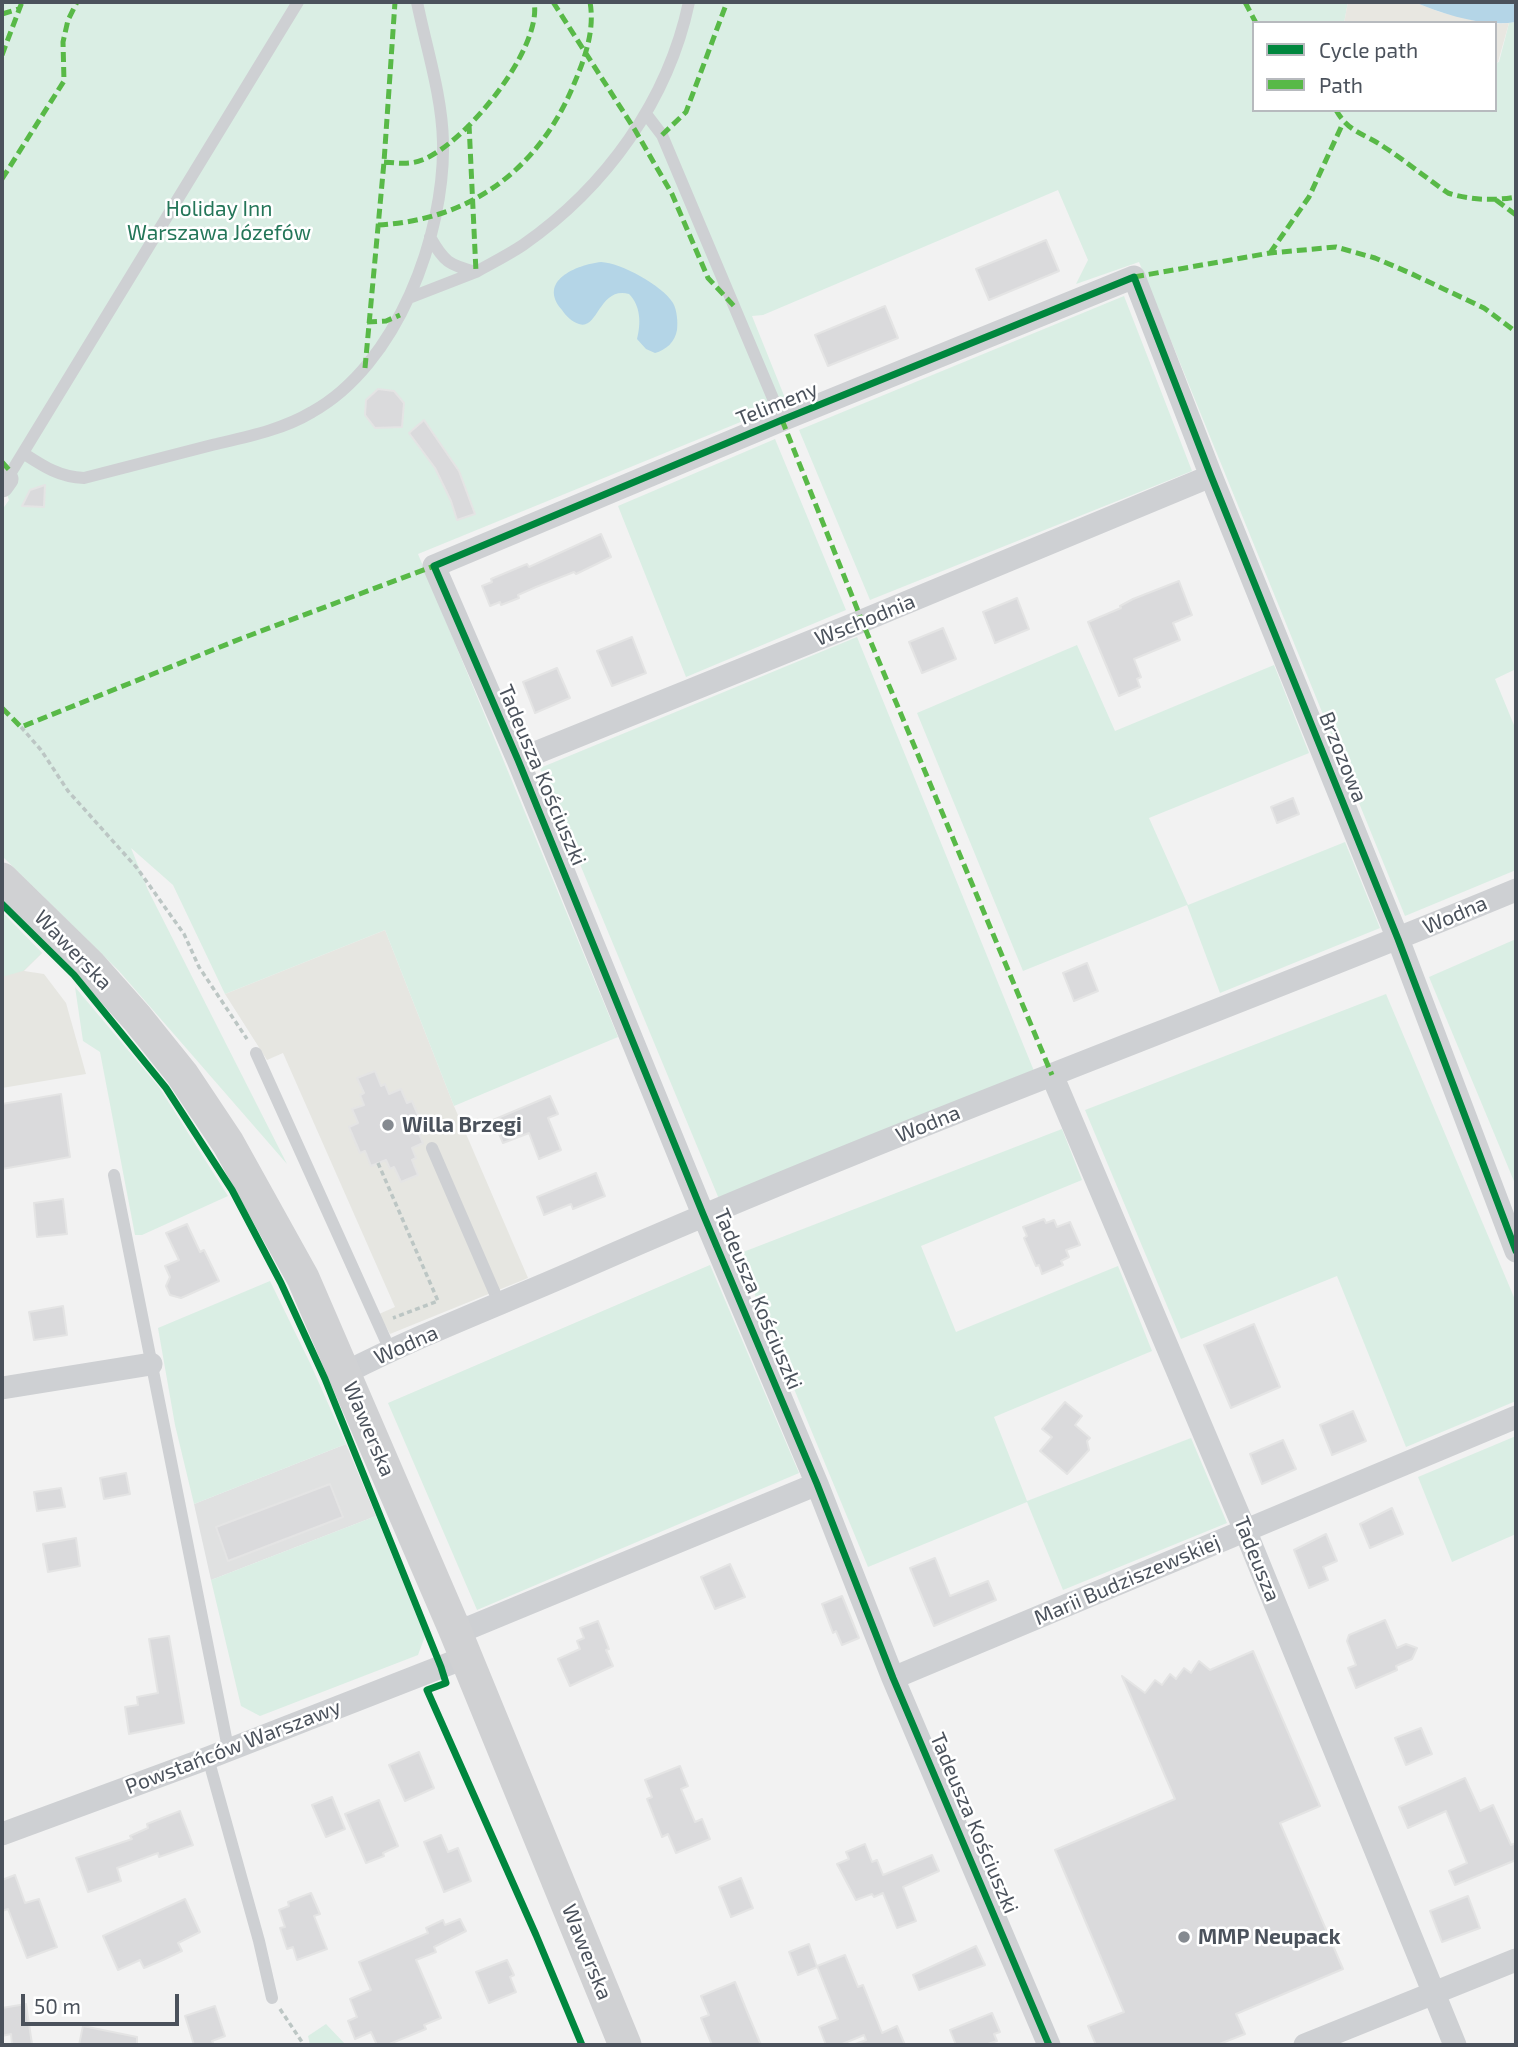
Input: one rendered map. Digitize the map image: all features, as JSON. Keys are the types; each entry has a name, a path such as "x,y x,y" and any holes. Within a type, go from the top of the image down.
{"main road":[{"name":"Wawerska","path":"2,878 89,964 137,1017 182,1074 261,1199 303,1278 345,1373 625,2045"}],"street":[{"name":"Telimeny","path":"434,566 1134,277"},
{"name":"Brzozowa","path":"1134,277 1211,476 1398,939 1516,1251"},
{"name":"Wschodnia","path":"518,760 1211,476"},
{"name":"Tadeusza Kościuszki","path":"434,566 518,760 703,1214 817,1484 893,1678 1049,2045"},
{"name":"Wodna","path":"345,1373 390,1350 500,1305 703,1214 1516,890"},
{"name":"Tadeusza","path":"1052,1075 1245,1530 1455,2045"},
{"path":"2,1388 151,1364"},
{"name":"Marii Budziszewskiej","path":"893,1678 1516,1417"},
{"name":"Powstańców Warszawy","path":"2,1834 218,1753 459,1643 471,1627 817,1484"},
{"path":"1305,2045 1516,1960"}],"lane":[{"path":"4,483 298,2"},
{"path":"23,453 48,470 67,477 84,478 268,431 310,414 333,400 356,378 386,339 409,298 430,237 441,173 443,142 440,110 417,2"},
{"path":"409,298 476,272 522,245 577,201 625,147 646,114 664,78 682,31 688,2"},
{"path":"646,114 662,135 782,421"},
{"path":"430,237 442,257 453,265 476,272"},
{"path":"256,1053 390,1350"},
{"path":"432,1148 500,1305"},
{"path":"114,1175 151,1364 218,1753 272,1998"}],"path":[{"path":"21,727 41,750 68,791 137,868 153,890 184,934 200,967 256,1053"},
{"path":"378,1324 438,1301 379,1163"},
{"path":"272,1998 304,2045"}],"shaded area":[{"path":"2,912 42,953 24,971 44,974 66,1003 86,1074 2,1088"},
{"path":"385,930 454,1106 528,1278 390,1334 379,1314 395,1307 283,1053 267,1060 225,994"},
{"path":"346,1444 376,1516 211,1580 194,1504"}],"green space":[{"name":"Holiday Inn Warszawa Józefów","path":"2,2 1348,2 1344,21 1252,21 1252,112 1497,112 1497,62 1509,23 1516,22 1516,669 1495,679 1516,730 1516,870 1405,916 1139,262 1076,284 1088,260 1058,190 763,315 752,316 787,403 418,554 618,1037 454,1106 385,930 225,994 173,885 131,848 148,890 287,1164 119,971 2,856 2,510 9,500 2,481"},
{"path":"1124,296 1192,471 870,600 799,430"},
{"path":"775,439 846,610 686,677 618,506"},
{"path":"857,637 1034,1071 719,1199 540,768"},
{"path":"1077,645 1115,731 1274,665 1309,753 1149,818 1188,905 1345,842 1380,928 1220,993 1187,905 1023,971 917,713"},
{"path":"2,912 42,953 23,971 2,977"},
{"path":"1516,939 1516,1186 1429,977"},
{"path":"75,987 159,1087 228,1196 142,1235 135,1235 100,1052 83,1041"},
{"path":"1386,994 1516,1302 1516,1401 1406,1447 1337,1276 1181,1339 1085,1110"},
{"path":"1062,1129 1082,1180 921,1246 956,1332 1118,1266 1152,1351 994,1417 1027,1501 1191,1438 1227,1523 1063,1590 1027,1502 868,1567 738,1254"},
{"path":"710,1265 799,1473 477,1610 388,1403"},
{"path":"270,1281 346,1444 194,1504 175,1425 158,1328"},
{"path":"1516,1436 1516,1534 1452,1562 1418,1477"},
{"path":"376,1516 425,1636 418,1655 260,1716 241,1706 211,1580"},
{"path":"326,2024 346,2045 310,2045 308,2036"}],"sand":[{"path":"1348,2 1414,2 1477,21 1344,21"},
{"path":"1509,23 1497,62 1497,24"}],"water":[{"path":"1414,2 1516,2 1516,22 1478,21"},
{"path":"601,262 619,266 640,276 668,296 677,316 677,330 666,348 655,353 646,349 637,339 639,315 629,294 611,296 591,321 585,324 574,322 564,312 555,300 557,283 571,271"}],"building":[{"path":"1046,240 1059,271 989,300 976,269"},
{"path":"885,306 898,338 828,366 815,335"},
{"path":"378,389 394,391 404,403 402,427 375,428 365,415 366,400"},
{"path":"424,420 459,471 475,514 457,520 435,468 409,433"},
{"path":"45,485 44,507 22,506 30,490"},
{"path":"601,534 611,557 576,574 574,572 518,595 519,598 490,606 482,586 492,582 491,579 527,564 529,567"},
{"path":"1179,581 1192,615 1173,623 1180,640 1134,659 1141,677 1137,679 1140,687 1119,696 1088,622 1121,608 1120,606 1133,599"},
{"path":"1017,598 1029,629 995,643 983,612"},
{"path":"943,628 956,659 922,673 909,642"},
{"path":"632,637 646,673 612,686 597,651"},
{"path":"557,668 570,698 535,713 523,682"},
{"path":"1293,798 1299,814 1277,823 1271,807"},
{"path":"1087,963 1098,991 1074,1001 1063,973"},
{"name":"Willa Brzegi","path":"375,1071 381,1086 385,1084 389,1094 401,1089 407,1103 412,1101 423,1127 417,1129 423,1143 412,1148 416,1158 412,1160 418,1175 401,1182 394,1167 390,1169 386,1160 371,1166 365,1151 360,1153 349,1127 358,1123 352,1109 364,1105 360,1095 364,1093 357,1078"},
{"path":"61,1094 70,1157 2,1169 2,1104"},
{"path":"550,1096 558,1114 548,1118 561,1150 539,1159 529,1133 503,1143 493,1120"},
{"path":"596,1173 605,1196 573,1209 571,1204 544,1215 537,1197"},
{"path":"63,1199 67,1234 37,1237 34,1203"},
{"path":"1044,1219 1046,1223 1054,1220 1057,1227 1070,1222 1080,1245 1066,1250 1069,1257 1061,1261 1063,1265 1042,1274 1024,1238 1027,1236 1023,1227"},
{"path":"187,1224 200,1252 204,1250 219,1281 181,1298 170,1295 166,1286 170,1277 165,1266 179,1260 166,1233"},
{"path":"63,1306 67,1335 34,1340 29,1312"},
{"path":"1254,1324 1280,1387 1231,1408 1204,1345"},
{"path":"1065,1402 1082,1416 1075,1425 1090,1438 1087,1441 1089,1450 1067,1474 1040,1451 1052,1437 1042,1429"},
{"path":"1353,1411 1366,1441 1332,1455 1320,1425"},
{"path":"1283,1440 1296,1469 1262,1484 1250,1454"},
{"path":"126,1473 130,1494 104,1499 100,1478"},
{"path":"330,1484 343,1517 228,1561 216,1527"},
{"path":"61,1488 65,1507 37,1511 34,1492"},
{"path":"1392,1508 1403,1534 1370,1548 1360,1524"},
{"path":"1326,1534 1337,1561 1323,1567 1328,1580 1309,1588 1294,1550"},
{"path":"76,1538 80,1566 48,1572 43,1544"},
{"path":"935,1558 950,1596 988,1581 996,1600 934,1626 910,1568"},
{"path":"730,1564 745,1597 715,1609 701,1577"},
{"path":"842,1596 859,1638 842,1645 836,1631 833,1633 822,1604"},
{"path":"1385,1620 1397,1648 1406,1644 1417,1648 1412,1659 1396,1666 1397,1670 1356,1688 1348,1668 1356,1665 1347,1641 1349,1635"},
{"path":"598,1621 613,1666 570,1686 558,1659 580,1649 577,1641 584,1638 580,1628"},
{"path":"169,1636 184,1723 129,1734 125,1707 138,1705 137,1697 158,1693 149,1639"},
{"path":"1253,1651 1320,1806 1280,1823 1343,1969 1236,2014 1245,2034 1217,2045 1096,2045 1088,2026 1124,2012 1055,1850 1175,1799 1122,1676 1145,1693 1155,1680 1162,1685 1170,1674 1176,1679 1184,1668 1191,1673 1199,1661 1210,1670"},
{"path":"1421,1728 1432,1754 1406,1765 1395,1738"},
{"path":"419,1752 434,1788 405,1801 389,1765"},
{"path":"680,1766 688,1786 681,1789 695,1822 702,1819 710,1839 676,1853 668,1834 662,1837 647,1799 652,1797 645,1780"},
{"path":"1465,1778 1480,1811 1493,1805 1511,1845 1516,1843 1516,1860 1455,1885 1449,1871 1467,1863 1446,1811 1408,1828 1399,1807"},
{"path":"332,1797 345,1829 326,1837 312,1805"},
{"path":"379,1800 398,1846 383,1853 384,1856 366,1863 345,1814"},
{"path":"180,1811 193,1845 159,1857 158,1853 117,1868 121,1881 88,1892 76,1858 132,1839 130,1836 148,1828 147,1824"},
{"path":"441,1835 448,1852 458,1848 471,1881 444,1892 424,1842"},
{"path":"865,1844 872,1862 877,1860 883,1875 932,1855 939,1871 903,1887 916,1921 897,1928 883,1893 856,1900 837,1864 849,1859 846,1852"},
{"path":"15,1875 25,1903 39,1899 57,1947 27,1958 8,1909 2,1911 2,1880"},
{"path":"741,1878 753,1908 731,1917 719,1887"},
{"path":"311,1893 320,1914 314,1916 327,1949 297,1960 293,1947 287,1949 280,1928 285,1927 279,1910 289,1906 288,1902"},
{"path":"1468,1896 1480,1928 1442,1942 1430,1911"},
{"path":"185,1899 200,1932 178,1943 182,1951 163,1960 144,1968 140,1960 118,1970 103,1936"},
{"path":"460,1919 466,1931 434,1947 436,1952 416,1960 441,2018 424,2025 426,2029 387,2045 377,2045 371,2032 355,2039 348,2021 357,2017 350,1999 371,1990 359,1962 428,1933 426,1928 443,1920 445,1925"},
{"path":"809,1944 817,1967 798,1975 789,1952"},
{"path":"976,1946 985,1965 919,1990 913,1975"},
{"path":"845,1955 858,1987 863,1985 882,2033 897,2026 905,2045 853,2045 866,2040 864,2035 840,2045 826,2045 819,2027 838,2019 817,1966"},
{"path":"507,1960 514,1975 510,1977 516,1992 489,2003 476,1972"},
{"path":"735,1982 761,2045 712,2045 701,2018 709,2015 701,1996"},
{"path":"26,2004 32,2044 12,2045 11,2034 2,2036 2,2008"},
{"path":"215,2006 225,2036 212,2041 214,2045 194,2045 185,2016"},
{"path":"992,2013 1000,2032 994,2034 997,2041 985,2045 956,2045 950,2030"},
{"path":"83,2026 137,2037 137,2045 79,2045"}],"marked path":[{"path":"2,55 22,2"},
{"path":"2,179 64,81 63,42 68,20 77,2"},
{"path":"365,368 384,162 395,2"},
{"path":"384,162 408,163 422,160 440,151 479,115 514,68 526,44 534,21 534,2"},
{"path":"553,2 635,130 672,194 708,278 734,306"},
{"path":"378,225 412,221 443,213 472,201 521,165 542,141 574,84 590,33 590,2"},
{"path":"662,135 686,112 727,2"},
{"path":"1245,2 1255,21"},
{"path":"2,14 19,9"},
{"path":"1337,112 1346,124 1392,152 1448,193 1482,199 1516,197"},
{"path":"1270,253 1309,197 1343,123"},
{"path":"469,124 476,272"},
{"path":"1496,200 1516,215"},
{"path":"1134,277 1270,253 1336,247 1375,258 1410,273 1484,308 1516,332"},
{"path":"367,322 386,321 400,315"},
{"path":"782,420 862,621 1052,1075"},
{"path":"2,462 11,472"},
{"path":"2,708 21,727 240,639 434,566"}],"cycle path":[{"path":"1049,2045 893,1678 817,1484 703,1214 518,760 434,566 782,420 1134,277 1211,476 1398,939 1516,1251"},
{"path":"2,904 74,975 166,1088 232,1190 281,1283 325,1379 441,1667 446,1683 427,1690 582,2045"}],"place":[{"name":"Willa Brzegi","path":"388,1125"},
{"name":"MMP Neupack","path":"1184,1937"}]}
